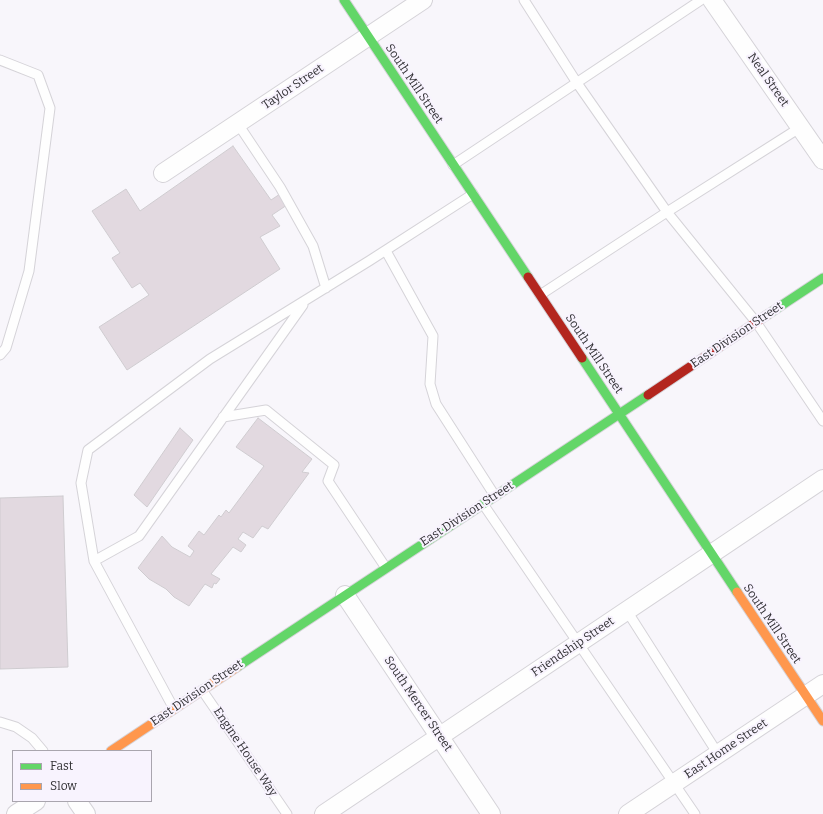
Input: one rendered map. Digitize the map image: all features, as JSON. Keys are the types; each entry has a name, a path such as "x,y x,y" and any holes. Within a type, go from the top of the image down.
{"street":[{"name":"South Mill Street","path":"344,0 823,722"},
{"name":"Taylor Street","path":"163,173 423,0"},
{"name":"Neal Street","path":"712,0 823,160"},
{"name":"East Division Street","path":"112,750 823,278"},
{"name":"Friendship Street","path":"324,814 712,555 823,479"},
{"name":"South Mercer Street","path":"345,595 491,814"},
{"name":"East Home Street","path":"628,814 823,684"},
{"path":"16,814 34,802"},
{"path":"78,802 86,814"}],"lane":[{"path":"524,0 577,83 667,212 756,322 823,421"},
{"path":"453,165 701,0"},
{"path":"0,60 38,75 50,108 29,271 6,348 0,355"},
{"path":"238,124 280,187 313,246 326,288"},
{"path":"540,295 801,127"},
{"path":"174,709 94,561 81,483 88,450 210,359 386,251 473,194"},
{"path":"386,251 433,336 430,384 436,404 495,496"},
{"path":"94,561 139,536 306,301"},
{"path":"223,417 266,410 334,465 328,481 386,568"},
{"path":"482,504 695,814"},
{"path":"628,611 718,754"},
{"name":"Engine House Way","path":"202,690 287,814"},
{"path":"0,722 16,727 32,738 42,750"}],"building":[{"path":"233,146 271,200 280,194 287,205 272,215 280,226 260,237 280,269 127,370 99,327 149,295 140,283 132,288 112,258 120,253 92,211 126,189 140,211"},
{"path":"258,418 312,459 302,472 309,473 268,529 262,526 253,538 243,532 238,539 246,545 241,552 233,547 211,574 220,579 216,584 214,583 212,588 205,584 189,606 174,597 166,589 149,579 138,568 162,536 172,547 190,557 194,551 188,546 199,531 204,535 219,515 221,517 226,510 229,513 264,466 236,447"},
{"path":"180,428 193,440 147,507 134,495"},
{"path":"63,496 68,667 0,669 0,498"}],"traffic: fast":[{"path":"344,0 528,277"},
{"path":"767,315 823,278"},
{"path":"582,358 737,592"},
{"path":"237,667 648,395"}],"traffic: slow":[{"path":"737,592 823,721"},
{"path":"112,750 237,667"}],"traffic: jam":[{"path":"528,277 582,358"},
{"path":"648,395 767,315"}]}
